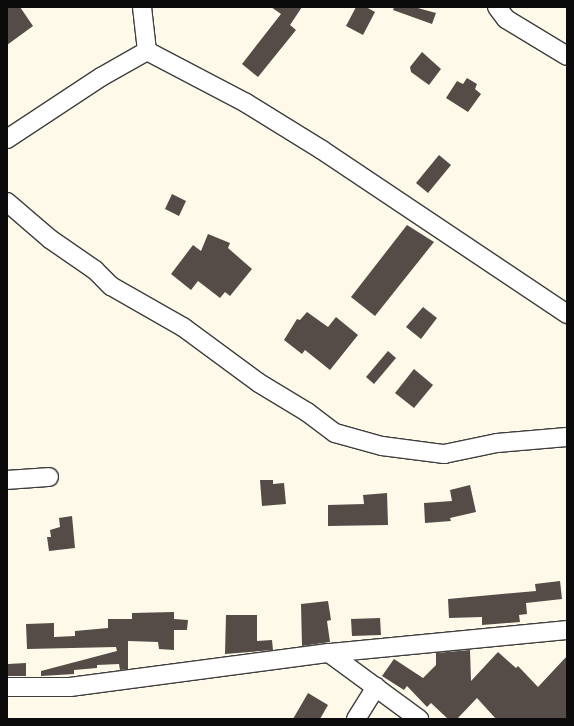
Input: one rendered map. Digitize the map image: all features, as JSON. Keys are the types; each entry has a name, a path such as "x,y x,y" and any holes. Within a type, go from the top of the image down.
{"street":[{"path":"142,7 147,51"},
{"path":"497,7 506,19 567,56"},
{"path":"7,139 101,77 147,51"},
{"path":"147,51 246,103 322,150 567,314"},
{"path":"7,202 50,239 95,270 111,286 183,326 259,383 307,412 335,434 382,446 444,454 497,443 567,437"},
{"path":"7,480 50,477"},
{"path":"7,687 70,687 329,653 567,630"},
{"path":"329,653 419,719"},
{"path":"356,719 376,687"}],"building":[{"path":"7,7 20,7 33,26 7,45"},
{"path":"271,7 302,7 290,25 296,30 258,77 242,64 281,14"},
{"path":"356,7 366,7 375,12 363,35 346,26"},
{"path":"394,7 414,7 436,13 432,24 393,10"},
{"path":"422,52 441,69 429,85 411,72 410,67"},
{"path":"467,78 477,84 475,89 481,94 468,112 446,98 457,81 463,84"},
{"path":"439,155 451,165 428,193 416,183"},
{"path":"172,194 186,201 179,216 165,209"},
{"path":"407,225 434,242 375,316 351,297"},
{"path":"208,234 230,243 228,248 252,269 230,296 225,292 220,298 198,281 191,290 171,274 193,245 201,251"},
{"path":"423,307 437,318 421,339 406,327"},
{"path":"307,312 328,327 336,317 358,335 330,370 305,350 302,354 284,340 297,319 300,320"},
{"path":"388,351 396,358 374,384 366,377"},
{"path":"414,369 433,385 414,408 395,393"},
{"path":"260,480 273,480 273,484 284,483 286,504 262,506"},
{"path":"470,485 476,512 450,518 451,521 425,523 424,503 452,501 450,490"},
{"path":"387,493 388,525 328,526 328,505 364,504 363,495"},
{"path":"72,516 75,548 49,551 47,537 51,537 50,530 60,527 59,518"},
{"path":"560,581 562,599 526,603 527,614 519,615 520,622 482,625 482,617 449,618 448,599 536,591 535,584"},
{"path":"328,601 331,620 327,621 330,642 302,646 301,604"},
{"path":"174,612 174,619 188,620 187,630 174,630 174,650 159,649 158,642 128,641 128,669 120,670 119,664 97,665 97,668 74,670 74,674 41,676 41,671 117,651 116,647 27,649 26,624 54,623 54,637 75,636 75,631 108,628 108,619 132,619 132,613"},
{"path":"226,615 257,615 257,641 272,640 273,650 225,654"},
{"path":"380,618 381,635 352,636 351,619"},
{"path":"470,650 471,681 498,652 516,668 518,666 538,687 567,656 567,719 496,719 477,698 457,719 448,719 431,703 427,707 407,686 404,690 382,676 394,659 423,678 436,665 436,653"},
{"path":"26,663 26,676 8,676 8,664"},
{"path":"308,693 328,705 320,719 293,719"}]}
